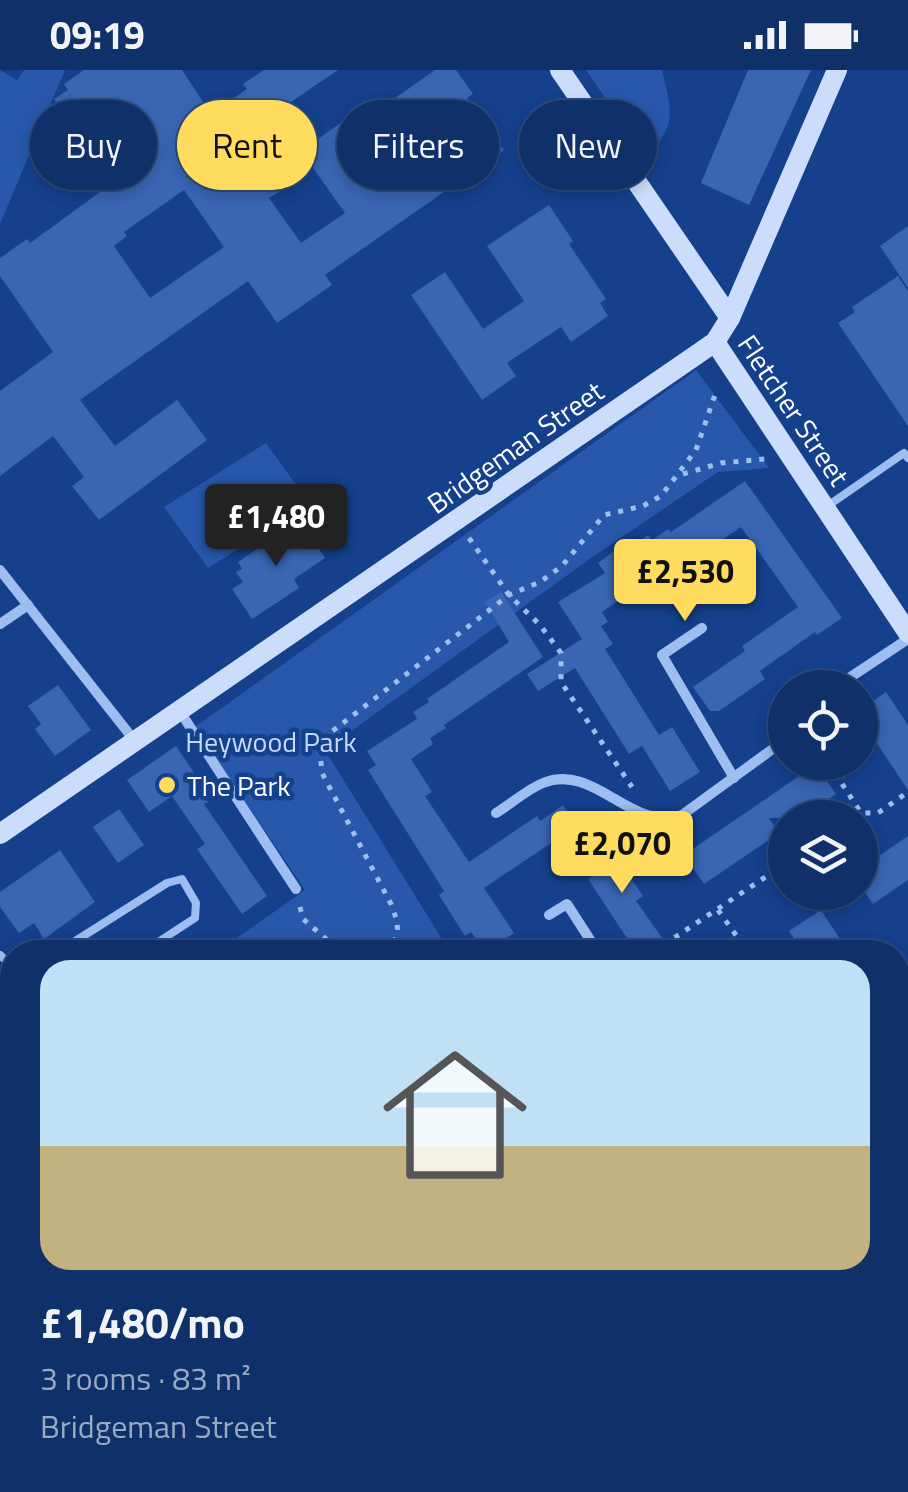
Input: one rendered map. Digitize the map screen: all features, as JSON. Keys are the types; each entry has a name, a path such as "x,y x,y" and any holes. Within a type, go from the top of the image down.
{"street":[{"name":"Fletcher Street","path":"560,70 730,318 720,351 826,506 908,636"},
{"path":"730,318 837,70"},
{"name":"Bridgeman Street","path":"0,834 457,520 720,351"},
{"path":"0,570 134,740"},
{"path":"0,624 28,606"},
{"path":"702,628 662,655 734,778"},
{"path":"860,670 908,636"},
{"path":"178,710 296,889"},
{"path":"496,813 544,782 579,779 654,819 668,820 682,815 768,753"},
{"path":"548,914 567,904 590,940"}],"lane":[{"path":"826,506 906,456"},
{"path":"77,940 167,882 182,879 196,903 195,918 161,940"}],"path":[{"path":"397,940 399,926 392,904 322,773 320,752 330,733 509,595 540,582 562,566 604,515 643,506 661,496 696,450 720,351"},
{"path":"680,475 721,463 793,458"},
{"path":"457,520 509,595 540,625 561,653 561,682 654,819"},
{"path":"878,812 908,792"},
{"path":"672,940 768,876"},
{"path":"296,889 303,919 327,940"},
{"path":"718,910 739,940"}],"green space":[{"path":"0,70 17,80 24,70 65,70 52,100 30,100 30,153 0,224"},
{"path":"586,70 662,70 670,117 657,145 657,100 607,100"},
{"name":"Heywood Park","path":"696,370 769,468 718,472 591,558 325,750 443,940 234,940 305,890 195,727"},
{"path":"266,443 310,504 208,568 164,507"}],"building":[{"path":"84,70 182,70 202,100 177,100 177,190 184,190 278,190 269,198 301,243 345,213 317,174 317,140 337,126 337,190 447,190 325,275 332,285 277,323 248,281 80,400 115,446 177,400 207,440 99,520 72,486 84,477 53,436 0,476 0,391 53,352 0,276 0,258 27,239 30,243 103,190 157,190 157,100 54,99 68,90 64,84","holes":["184,190 224,247 150,298 114,246 127,236 124,232"]},
{"path":"264,70 338,70 294,100 231,100 247,89 243,84"},
{"path":"435,70 456,70 473,94 467,98 392,100"},
{"path":"748,70 811,70 749,205 701,183"},
{"path":"549,205 573,241 569,244 606,299 600,303 608,316 571,342 561,327 507,363 516,376 482,400 411,295 445,272 483,329 524,301 487,246"},
{"path":"908,226 908,288 880,246"},
{"path":"898,276 908,291 908,426 838,323 855,312 852,307"},
{"path":"745,481 842,618 760,671 765,679 719,711 710,711 693,687 798,607 741,527 691,561 689,558 673,570 669,565 602,612 608,622 601,626 613,644 605,649 659,735 672,727 700,772 670,791 642,746 629,754 575,668 538,691 527,674 582,639 558,602 605,573 598,563 614,551 618,556 648,535 652,540 668,529 671,532"},
{"path":"300,520 325,558 294,579 299,588 252,619 232,589 243,582 236,572 242,569 238,562"},
{"path":"501,592 543,657 444,725 446,728 430,738 433,744 411,759 432,792 425,796 469,862 537,816 540,821 563,805 580,831 558,846 554,841 484,888 514,933 503,940 477,940 471,932 465,936 439,895 444,891 368,770 376,765 367,751 417,719 413,712 429,702 427,699 509,642 485,602"},
{"path":"58,685 91,730 55,756 35,729 41,724 28,706"},
{"path":"886,692 908,725 908,790 878,745 878,698"},
{"path":"176,746 206,790 202,793 208,802 204,804 267,896 242,914 197,849 205,844 172,796 149,812 127,780"},
{"path":"793,780 826,780 836,794 828,800 768,800 768,840 704,884 684,855"},
{"path":"119,809 144,845 118,863 93,827"},
{"path":"607,831 623,855 618,859 643,896 636,901 664,940 628,940 588,879 598,872 582,848"},
{"path":"908,836 908,880 878,901 878,857"},
{"path":"60,850 95,902 44,939 34,923 19,933 0,907 0,892"},
{"path":"821,910 841,940 795,940 789,931"}],"place":[{"name":"The Park","path":"167,785"}]}
